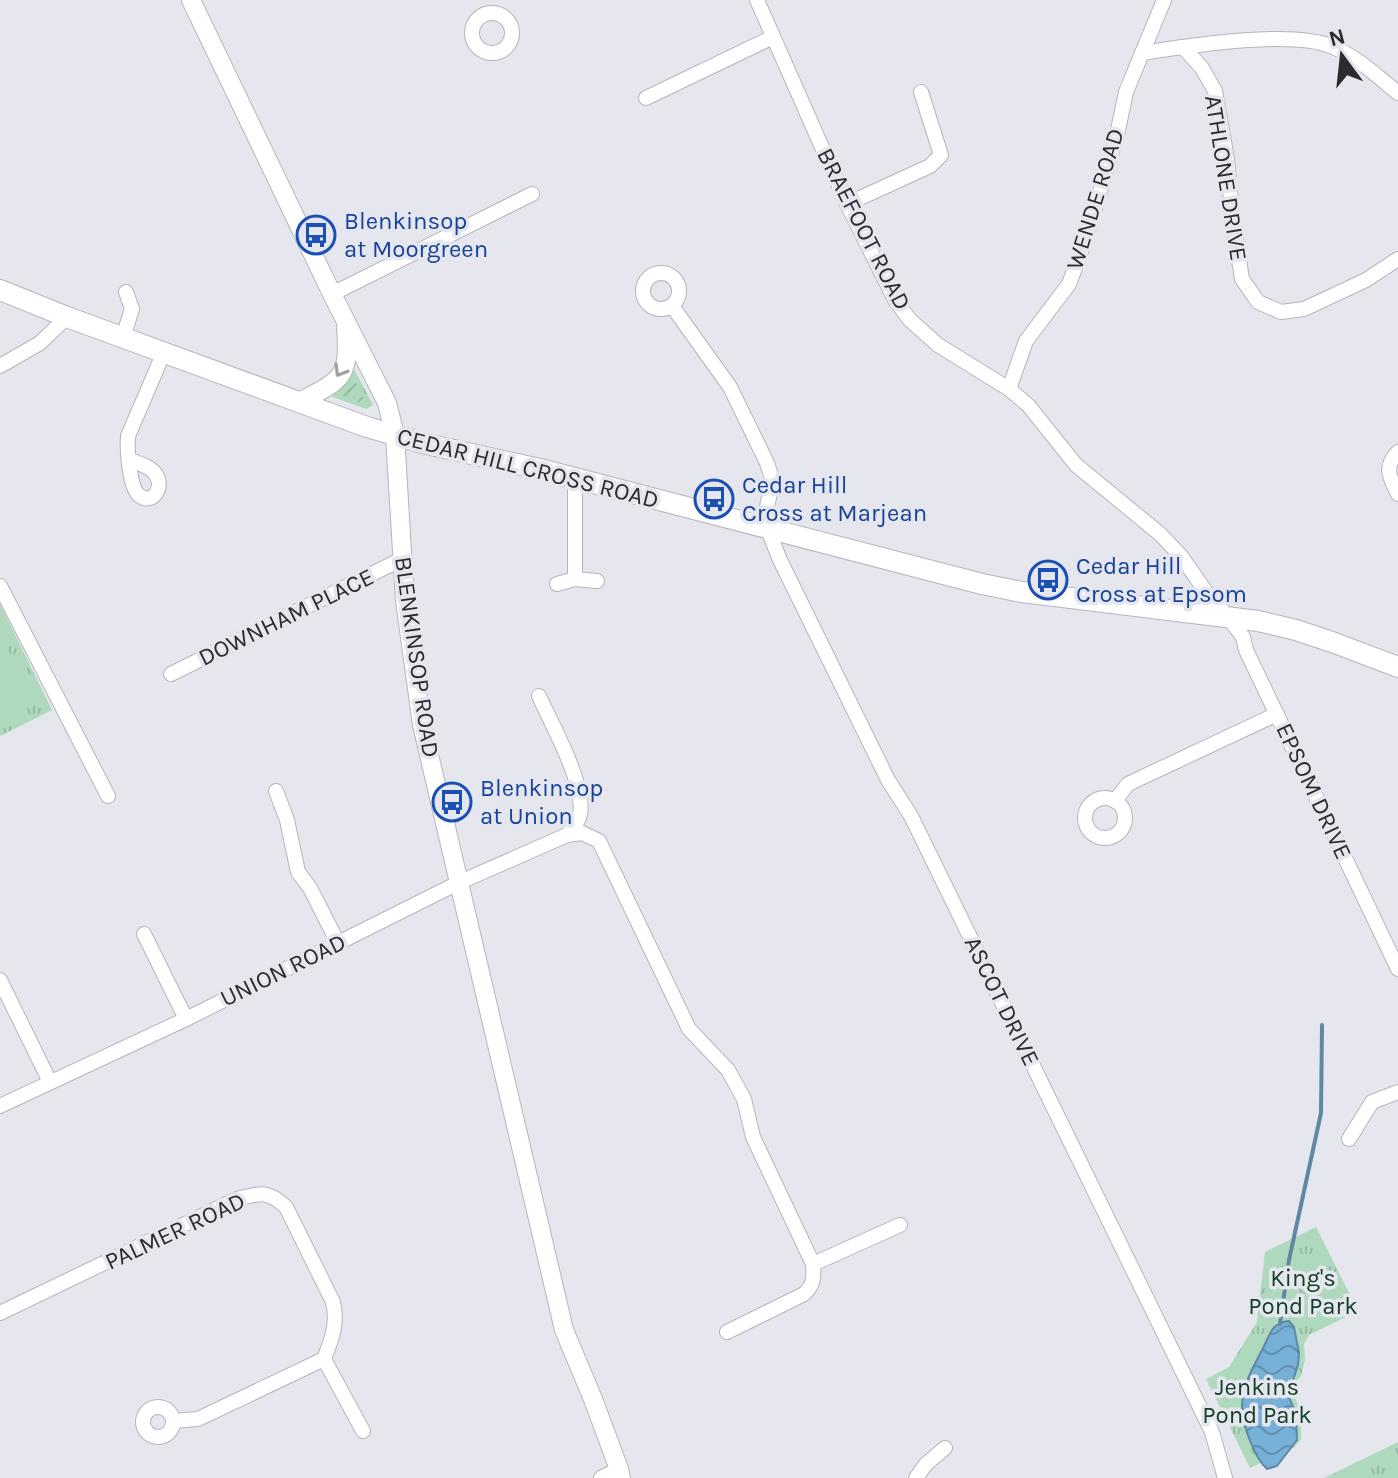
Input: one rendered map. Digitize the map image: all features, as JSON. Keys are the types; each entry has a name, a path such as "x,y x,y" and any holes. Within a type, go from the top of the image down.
{"main road":[{"name":"CEDAR HILL CROSS ROAD","path":"0,290 367,427 422,443 575,478 982,584 1022,592 1227,616 1296,630 1398,667"}],"street":[{"name":"BLENKINSOP ROAD","path":"191,0 387,403 395,435 402,559 422,725 564,1330 620,1474"},
{"name":"BRAEFOOT ROAD","path":"757,0 847,204 895,300 910,320 938,345 1009,389 1028,405 1076,465 1160,534 1181,556 1227,616"},
{"name":"WENDE ROAD","path":"1009,389 1026,341 1069,284 1117,135 1126,92 1164,0"},
{"path":"646,98 773,37"},
{"path":"1142,53 1268,39 1307,41 1330,45 1357,60 1398,93"},
{"name":"ATHLONE DRIVE","path":"1183,47 1202,68 1215,91 1242,279 1258,302 1281,312 1304,309 1366,280 1398,259"},
{"path":"847,204 930,166 941,155 921,92"},
{"path":"332,294 532,194"},
{"path":"123,337 132,309 126,292"},
{"path":"672,306 730,387 767,463 772,484 765,516 768,530"},
{"path":"0,366 40,343 67,317"},
{"path":"299,402 326,388 342,373 348,359 346,321"},
{"path":"130,460 128,436 164,352"},
{"path":"1398,452 1391,460 1389,475 1398,494"},
{"path":"575,478 575,579"},
{"name":"ASCOT DRIVE","path":"768,530 874,753 911,816 1212,1432 1225,1478"},
{"name":"DOWNHAM PLACE","path":"171,674 402,559"},
{"path":"557,584 575,579 597,581"},
{"path":"0,586 108,796"},
{"name":"EPSOM DRIVE","path":"1227,616 1243,637 1246,650 1396,959"},
{"path":"539,696 579,784 580,817 567,835"},
{"path":"1115,801 1128,784 1277,714"},
{"path":"276,791 287,820 298,872 310,888 338,943"},
{"path":"567,835 582,833 599,841 689,1029 728,1070 744,1099 753,1137 813,1264 814,1278 811,1288 804,1294 727,1332"},
{"name":"UNION ROAD","path":"0,1106 186,1019 458,883 567,835"},
{"path":"144,934 186,1019"},
{"path":"0,980 50,1082"},
{"path":"1349,1139 1372,1102 1398,1092"},
{"name":"PALMER ROAD","path":"0,1313 237,1199 257,1194 275,1197 286,1207 333,1302 336,1326 324,1359"},
{"path":"813,1264 900,1225"},
{"path":"173,1421 198,1419 324,1359 363,1431"},
{"path":"916,1478 926,1464 945,1448"},
{"path":"601,1478 620,1474"}],"green space":[{"path":"353,367 373,405 366,409 329,393"},
{"path":"352,379 355,381 364,401 341,395"},
{"path":"0,604 52,710 0,736"},
{"path":"0,634 32,697 0,713"},
{"name":"King's Pond Park","path":"1316,1227 1358,1311 1309,1335 1304,1344 1301,1376 1292,1386 1301,1413 1301,1439 1295,1447 1250,1468 1206,1379 1229,1367 1257,1322 1265,1252"},
{"path":"1398,1442 1398,1478 1324,1478"}],"water":[{"name":"Jenkins Pond Park","path":"1289,1321 1294,1327 1299,1353 1288,1395 1296,1414 1297,1440 1277,1466 1267,1469 1256,1454 1246,1429 1243,1395 1271,1331 1278,1324"}],"waterway":[{"path":"1280,1324 1289,1260 1321,1113 1322,1025"}],"place":[{"name":"Blenkinsop at Moorgreen","path":"316,235"},
{"name":"Cedar Hill Cross at Marjean","path":"714,499"},
{"name":"Cedar Hill Cross at Epsom","path":"1048,580"},
{"name":"Blenkinsop at Union","path":"452,802"}]}
